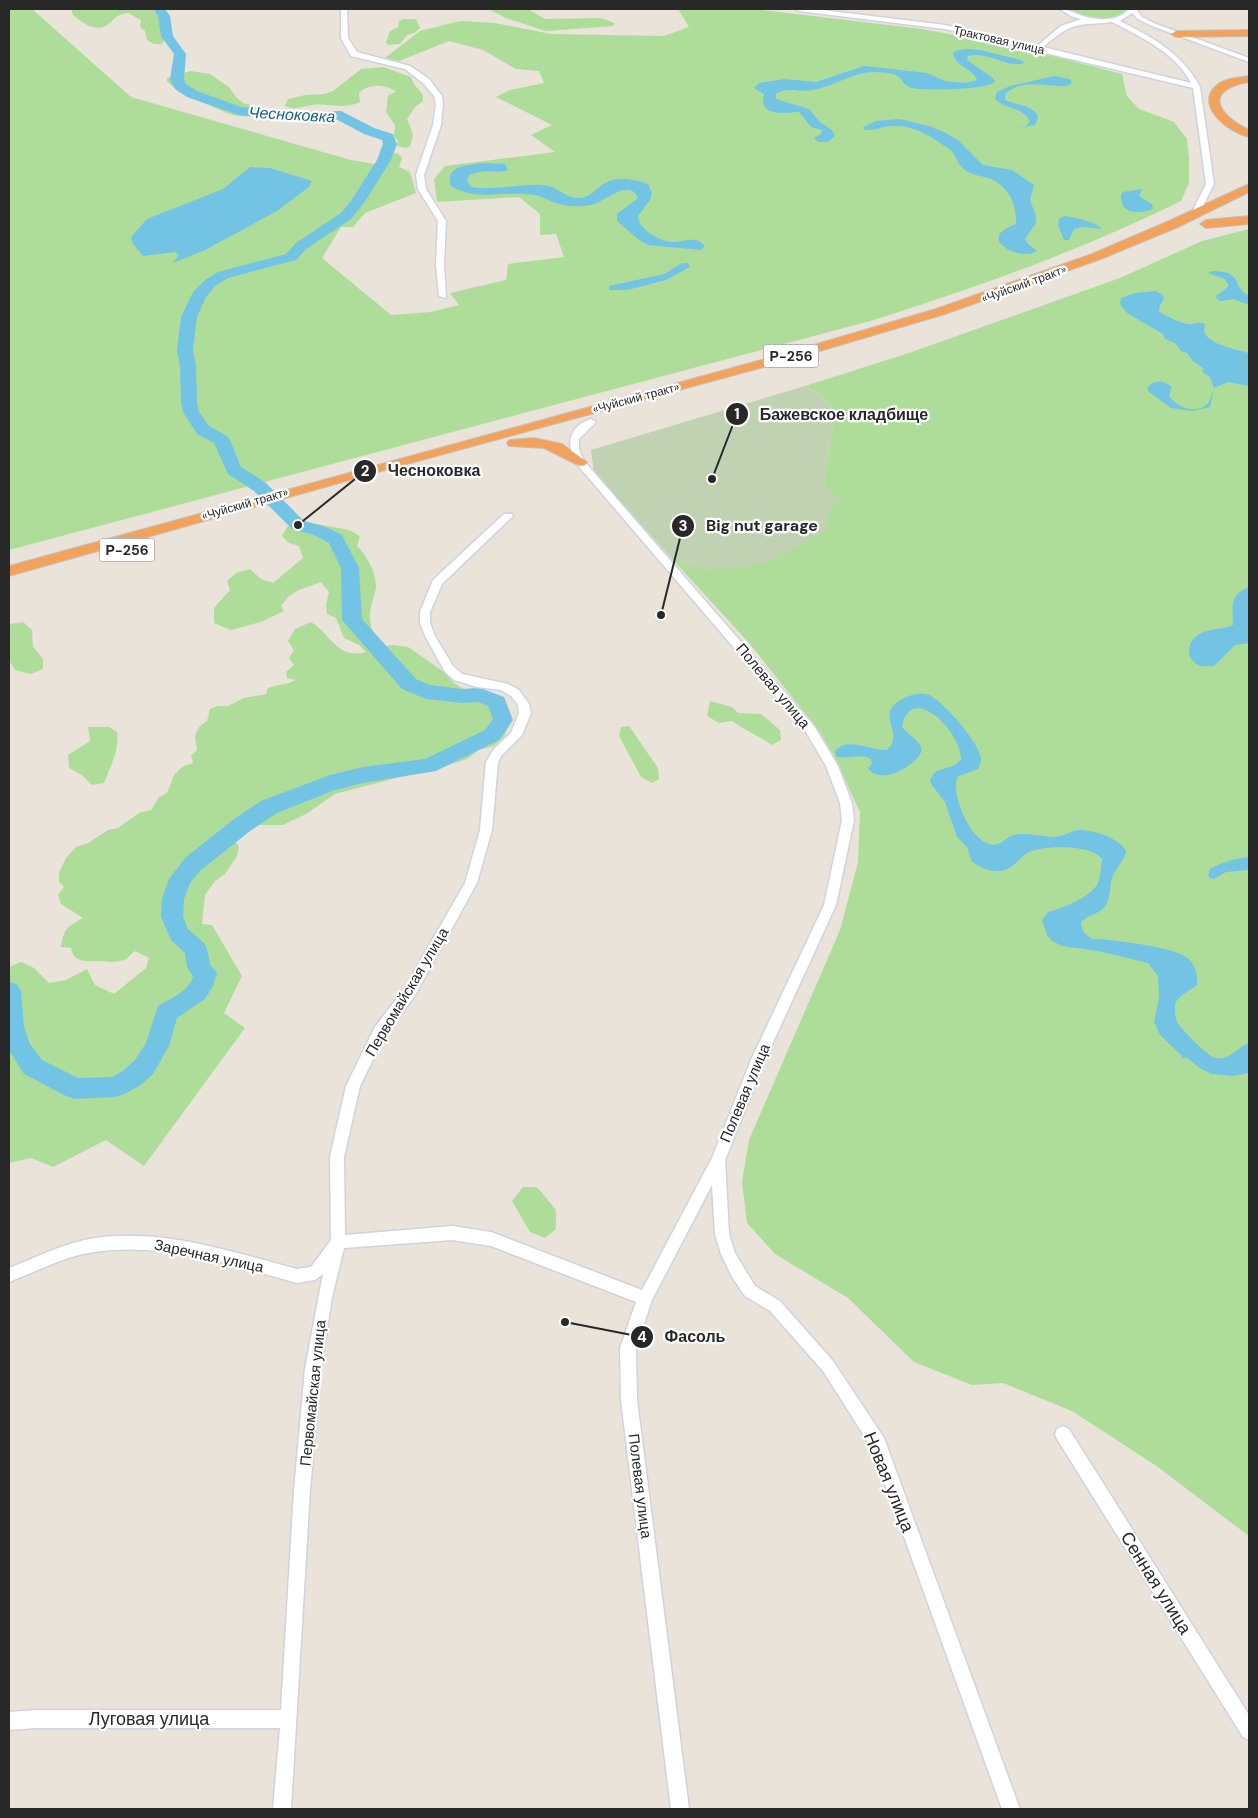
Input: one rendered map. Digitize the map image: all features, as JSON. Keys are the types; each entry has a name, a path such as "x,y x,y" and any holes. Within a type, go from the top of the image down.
{"highway":[{"path":"1176,34 1249,33"},
{"path":"1249,79 1221,88 1215,94 1214,101 1216,109 1224,120 1249,134"},
{"name":"«Чуйский тракт»","path":"9,571 322,489 894,327 1061,271 1194,216 1249,188"},
{"name":"«Чуйский тракт»","path":"322,489 514,443 745,380 982,310 1070,280 1206,224 1249,202"},
{"path":"1206,224 1249,220"},
{"path":"514,443 532,441 547,443 560,448 580,462"},
{"name":"«Чуйский тракт»","path":"9,584 242,511"}],"street":[{"path":"344,9 342,33 345,42 354,54 410,70 419,75 435,90 438,96 439,106 436,130 420,175 420,181 422,189 442,220 440,264 443,296"},
{"name":"Трактовая улица","path":"799,9 945,27 1196,87"},
{"path":"1114,20 1126,16 1132,9 1140,18 1154,25 1249,60"},
{"path":"1064,27 1067,21 1066,10 1095,20"},
{"path":"1038,48 1064,27 1077,22 1114,20 1154,25"},
{"path":"1114,20 1176,59 1186,68 1196,87 1210,184 1194,216"},
{"path":"580,462 574,448 574,440 578,432 591,422"},
{"name":"Полевая улица","path":"580,462 810,729 832,766 846,803 848,820 842,856 830,905 758,1060 718,1160 645,1298 628,1348 629,1400 680,1809"},
{"name":"Первомайская улица","path":"282,1809 302,1490 314,1369 325,1297 338,1242 337,1157 353,1086 380,1031 409,993 471,883 486,830 492,762 498,752 516,735 525,713 523,704 509,690 458,677 449,669 430,636 425,623 425,612 437,582 508,516"},
{"name":"Новая улица","path":"718,1160 722,1234 728,1254 737,1272 750,1290 775,1306 828,1366 878,1444 1010,1809"},
{"path":"338,1242 452,1233 491,1240 645,1298"},
{"name":"Заречная улица","path":"9,1275 66,1252 102,1244 140,1241 182,1247 297,1276 315,1273 338,1242"},
{"name":"Сенная улица","path":"1063,1434 1249,1731"},
{"name":"Луговая улица","path":"9,1721 36,1719 289,1719"}],"green space":[{"path":"9,9 32,9 131,97 351,160 380,165 388,157 398,153 402,158 399,167 410,172 416,193 365,213 353,227 341,227 322,258 391,315 431,312 459,305 450,293 506,280 508,264 564,257 556,234 540,235 540,214 519,197 437,202 434,179 445,166 555,152 531,135 552,125 496,97 510,90 544,83 539,71 516,69 483,50 449,41 399,61 385,58 420,31 460,21 495,23 551,34 664,36 689,27 678,9 754,9 922,29 1014,46 1122,74 1127,96 1139,109 1174,122 1187,139 1189,183 1181,201 1106,236 991,281 874,320 9,550"},
{"path":"71,9 152,9 164,22 164,41 161,44 154,44 147,40 145,31 140,27 141,20 128,13 117,16 107,25 98,28 80,21 73,15"},
{"path":"488,9 528,9 545,19 601,18 615,23 613,26 546,31 506,18"},
{"path":"1069,9 1126,9 1115,17 1099,18 1082,15"},
{"path":"403,19 416,19 420,28 414,33 407,35 400,44 388,45 386,42 390,31 398,27 399,21"},
{"path":"383,67 411,77 423,95 423,101 415,107 407,119 413,135 410,146 406,148 397,146 398,141 394,136 395,125 386,112 388,95 396,92 388,87 373,86 363,90 359,93 360,102 348,106 312,105 295,108 285,106 288,99 333,91 361,69"},
{"path":"191,71 210,74 229,87 243,103 261,108 262,113 246,117 232,115 185,95 167,81 167,78"},
{"path":"1249,229 1249,1536 1155,1465 1072,1411 1003,1383 972,1385 914,1362 848,1298 775,1254 747,1223 742,1182 749,1140 840,930 858,862 860,812 834,756 819,731 749,643 673,560 710,569 774,560 792,549 824,485 834,417 827,401 805,386 909,353 1120,278 1202,241"},
{"path":"805,386 824,398 833,411 834,417 824,485 840,499 829,509 828,529 774,560 743,568 710,569 673,560 594,473 591,450"},
{"path":"302,521 349,530 360,536 357,546 368,560 375,577 376,588 370,619 381,647 393,645 408,647 444,672 454,683 464,689 482,688 497,696 508,707 511,721 504,737 494,746 479,750 467,759 335,794 306,814 283,825 242,825 236,822 227,828 239,847 237,856 225,874 215,881 205,895 202,924 212,925 242,976 224,1013 245,1028 144,1166 106,1140 53,1167 31,1158 9,1163 9,967 21,962 34,968 49,983 66,980 87,969 95,985 114,994 146,968 149,958 135,951 126,959 119,961 86,961 75,957 71,948 61,947 63,936 67,929 83,918 61,904 58,895 64,887 59,882 59,872 66,858 76,847 88,843 108,830 118,828 139,813 151,810 159,797 167,793 174,775 182,767 193,763 191,756 197,750 195,736 199,727 207,721 210,709 218,706 228,706 244,698 266,694 268,688 296,680 287,678 286,672 294,665 289,658 294,650 288,641 295,629 311,622 341,649 356,654 366,652 359,645 344,638 336,618 327,614 326,604 329,592 321,582 289,596 281,606 284,611 261,622 231,630 214,623 214,608 230,590 227,581 236,573 250,569 261,579 273,583 303,558 299,546 289,543 282,536 287,527"},
{"path":"23,622 32,630 33,647 43,659 43,669 31,674 15,670 9,660 9,627 11,624"},
{"path":"710,701 732,707 738,713 761,714 780,730 781,740 772,745 732,721 719,723 707,716"},
{"path":"629,726 658,768 659,779 652,783 641,777 619,736 621,727"},
{"path":"88,727 109,727 117,732 116,752 104,783 92,785 82,775 69,768 68,755 90,741"},
{"path":"523,1187 537,1187 556,1210 556,1229 545,1238 530,1232 512,1201"}],"water":[{"path":"966,49 980,50 1021,60 1025,63 1011,64 984,56 968,56 967,60 993,78 995,82 980,87 941,90 912,88 905,85 896,75 875,72 859,74 813,90 785,90 776,94 776,99 809,109 821,123 832,130 835,136 828,142 818,142 814,138 821,134 822,130 811,127 799,112 778,113 768,110 763,102 764,94 754,88 759,83 785,79 816,82 864,66 927,73 945,81 965,83 977,80 972,73 957,62 953,54 955,51"},
{"path":"1054,76 1070,79 1072,83 1067,86 1023,85 1005,94 1005,100 1033,110 1038,117 1035,125 1016,128 1026,126 1030,121 1018,110 1004,105 995,99 997,92 1010,86"},
{"path":"900,119 929,126 944,132 958,140 983,165 1012,170 1034,185 1030,200 1036,216 1036,223 1025,239 1037,251 1030,254 1021,254 1004,247 1000,242 999,236 1004,230 1016,224 1016,217 1011,197 997,182 965,170 952,151 932,138 911,128 887,126 864,130 863,127 876,121"},
{"path":"484,163 505,164 508,170 498,172 486,171 469,175 467,181 471,187 491,188 539,185 552,187 572,197 581,198 588,196 608,181 619,179 648,184 652,193 650,200 638,216 645,230 655,237 666,241 697,240 705,246 701,250 648,245 639,240 617,221 617,214 638,198 634,192 629,190 623,190 591,205 574,206 560,204 535,195 481,195 461,191 451,186 450,179 454,170 459,167"},
{"path":"250,167 270,168 312,181 309,187 277,211 205,250 173,263 179,255 175,252 143,256 133,244 131,237 147,219 223,189"},
{"path":"1142,189 1139,196 1152,204 1153,209 1142,212 1127,210 1122,202 1121,195 1123,192"},
{"path":"1064,216 1090,222 1102,229 1084,227 1074,229 1069,240 1064,240 1058,225 1059,219"},
{"path":"682,263 688,263 690,267 666,280 627,290 609,290 609,286 664,274"},
{"path":"1212,271 1233,276 1243,292 1249,296 1249,305 1233,299 1221,301 1217,299 1216,296 1229,286 1225,279 1208,273"},
{"path":"1155,291 1162,294 1164,299 1160,305 1159,311 1161,313 1186,324 1205,324 1204,331 1209,339 1226,347 1249,353 1249,386 1228,382 1214,388 1210,377 1202,372 1204,369 1193,361 1187,353 1181,351 1175,343 1165,339 1163,334 1127,313 1120,304 1121,298 1135,293"},
{"path":"1156,382 1166,383 1172,387 1169,396 1172,400 1185,408 1195,409 1207,404 1214,388 1210,407 1192,411 1171,408 1149,392 1147,388"},
{"path":"1249,587 1249,643 1235,645 1214,666 1198,665 1189,654 1194,638 1211,630 1233,625 1233,603 1235,598 1242,590"},
{"path":"915,694 929,695 937,700 968,733 979,751 981,762 978,769 957,777 956,791 965,819 981,840 992,845 1019,834 1057,837 1078,830 1105,835 1122,846 1126,851 1125,855 1112,878 1106,905 1102,910 1081,922 1083,930 1093,939 1154,947 1178,953 1189,959 1195,969 1197,985 1176,1002 1175,1012 1179,1025 1207,1053 1215,1058 1229,1056 1249,1043 1249,1073 1233,1076 1212,1074 1201,1069 1186,1057 1181,1059 1182,1056 1160,1035 1154,1022 1159,998 1158,976 1148,963 1098,951 1062,946 1052,941 1047,935 1042,920 1048,912 1068,905 1090,893 1095,888 1098,883 1102,859 1096,854 1078,848 1044,848 1027,853 1014,865 1002,871 992,871 972,862 967,847 957,837 945,802 931,784 930,780 935,772 955,765 961,759 952,735 944,723 934,714 923,709 914,709 907,714 902,727 920,744 921,752 915,761 898,772 886,775 872,773 868,768 872,763 871,759 862,756 844,758 836,756 835,751 840,747 853,744 887,750 892,743 893,735 890,721 892,707 900,700"},
{"path":"1249,857 1249,870 1226,872 1214,879 1208,876 1210,869 1229,861"}],"waterway":[{"name":"Чесноковка","path":"9,991 12,1027 20,1048 33,1067 75,1089 115,1087 132,1078 144,1067 157,1046 165,1023 166,1013 192,997 204,980 205,973 199,968 196,949 179,934 172,917 173,899 180,879 193,864 242,825 269,807 330,783 363,775 429,766 492,735 503,720 497,702 480,695 462,696 426,692 409,684 352,620 350,568 336,539 320,531 298,525 260,487 234,470 221,440 203,430 191,412 189,402 188,366 185,350 189,317 199,295 210,283 223,275 291,257 301,246 346,216 357,203 384,160 390,144 388,137 369,131 336,114 290,116 239,111 192,94 180,86 177,79 180,54 167,36 164,16 159,9"}],"place":[{"name":"Бажевское кладбище","path":"712,479"},
{"name":"Чесноковка","path":"298,525"},
{"name":"Big nut garage","path":"661,615"},
{"name":"Фасоль","path":"565,1322"}]}
